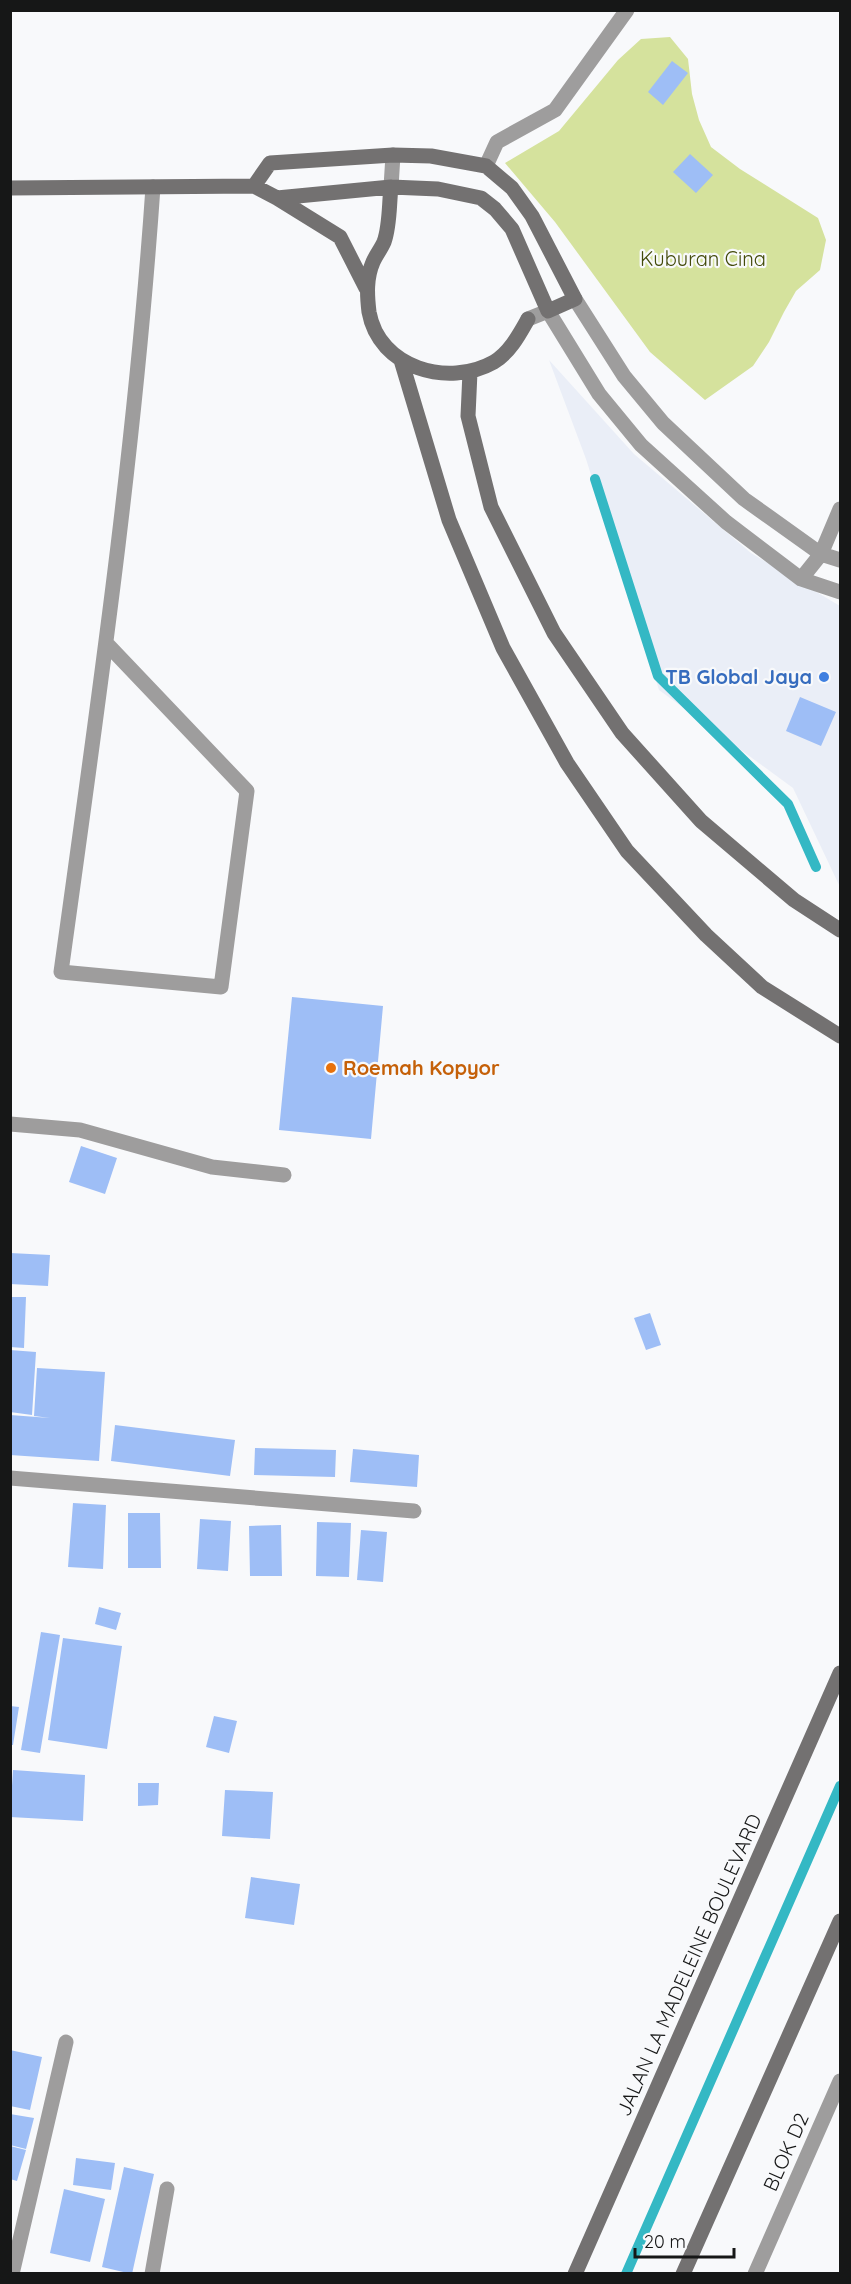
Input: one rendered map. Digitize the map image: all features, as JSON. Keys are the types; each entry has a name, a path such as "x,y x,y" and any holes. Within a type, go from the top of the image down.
{"street":[{"path":"486,166 497,142 555,110 627,10"},
{"path":"366,288 372,263 384,241 393,155"},
{"path":"254,186 270,163 393,155 431,156 486,166 512,188 532,216 575,299 624,376 663,423 744,499 821,554 840,560"},
{"path":"10,188 254,186 340,237 366,288 370,315 381,340 401,360 422,370 446,375 470,372 495,361 515,343 528,319 575,299"},
{"path":"106,643 247,791 221,987 61,972 106,643 147,282 153,187"},
{"path":"277,198 391,187 438,189 481,198 495,209 512,230 548,311 599,394 640,445 726,522 801,579 840,592"},
{"path":"401,360 449,520 503,648 567,763 627,851 706,935 762,987 840,1036"},
{"path":"470,372 468,416 491,507 554,633 622,733 701,821 794,900 840,930"},
{"path":"801,579 821,554 840,509"},
{"path":"10,1124 80,1130 212,1167 285,1175"},
{"path":"10,1478 414,1511"},
{"name":"JALAN LA MADELEINE BOULEVARD","path":"575,2274 840,1673"},
{"path":"683,2274 840,1921"},
{"path":"12,2274 66,2042"},
{"name":"BLOK D2","path":"755,2274 840,2081"},
{"path":"152,2274 167,2189"}],"shaded area":[{"path":"549,360 634,454 751,553 840,606 840,887 793,788 659,690 586,459"}],"green space":[{"name":"Kuburan Cina","path":"670,37 688,59 692,94 699,120 711,147 740,169 818,218 826,240 820,270 796,291 769,342 753,366 705,400 650,352 555,222 505,163 559,131 618,60 641,39"}],"building":[{"path":"672,61 688,73 663,105 648,92"},
{"path":"690,154 713,175 696,193 673,172"},
{"path":"800,697 836,712 821,746 786,731"},
{"name":"Roemah Kopyor","path":"292,997 383,1006 371,1139 279,1130"},
{"path":"81,1146 117,1158 105,1194 69,1182"},
{"path":"10,1253 50,1255 48,1286 10,1284"},
{"path":"10,1297 26,1297 24,1348 10,1347"},
{"path":"650,1313 661,1345 646,1350 634,1318"},
{"path":"10,1350 36,1352 32,1415 10,1412"},
{"path":"37,1368 105,1372 99,1461 10,1455 10,1415 50,1418 34,1416"},
{"path":"115,1425 235,1440 230,1476 111,1461"},
{"path":"255,1448 336,1450 335,1477 254,1475"},
{"path":"353,1449 419,1455 417,1487 350,1482"},
{"path":"73,1503 106,1505 103,1569 68,1567"},
{"path":"128,1513 160,1513 161,1568 128,1568"},
{"path":"200,1519 231,1521 228,1571 197,1569"},
{"path":"317,1522 351,1523 349,1577 316,1576"},
{"path":"281,1525 282,1576 250,1576 249,1526"},
{"path":"361,1530 387,1532 383,1582 357,1580"},
{"path":"99,1607 121,1613 116,1630 95,1624"},
{"path":"41,1632 60,1635 40,1753 21,1750"},
{"path":"63,1638 122,1646 107,1749 48,1740"},
{"path":"10,1706 19,1707 13,1745 10,1745"},
{"path":"214,1716 237,1721 229,1753 206,1747"},
{"path":"13,1770 85,1775 83,1821 10,1817"},
{"path":"138,1783 159,1783 158,1805 138,1806"},
{"path":"225,1790 273,1792 270,1839 222,1836"},
{"path":"251,1877 300,1884 294,1925 245,1918"},
{"path":"10,2050 42,2057 30,2110 10,2106"},
{"path":"10,2114 34,2118 26,2149 10,2145"},
{"path":"10,2146 26,2150 17,2181 10,2179"},
{"path":"76,2158 115,2163 111,2190 73,2185"},
{"path":"124,2167 154,2174 132,2274 102,2267"},
{"path":"64,2189 105,2199 90,2262 50,2253"}],"waterway":[{"path":"595,479 658,676 788,804 816,867"},
{"path":"626,2274 840,1786"}],"place":[{"name":"TB Global Jaya","path":"824,677"},
{"name":"Roemah Kopyor","path":"331,1068"}]}
